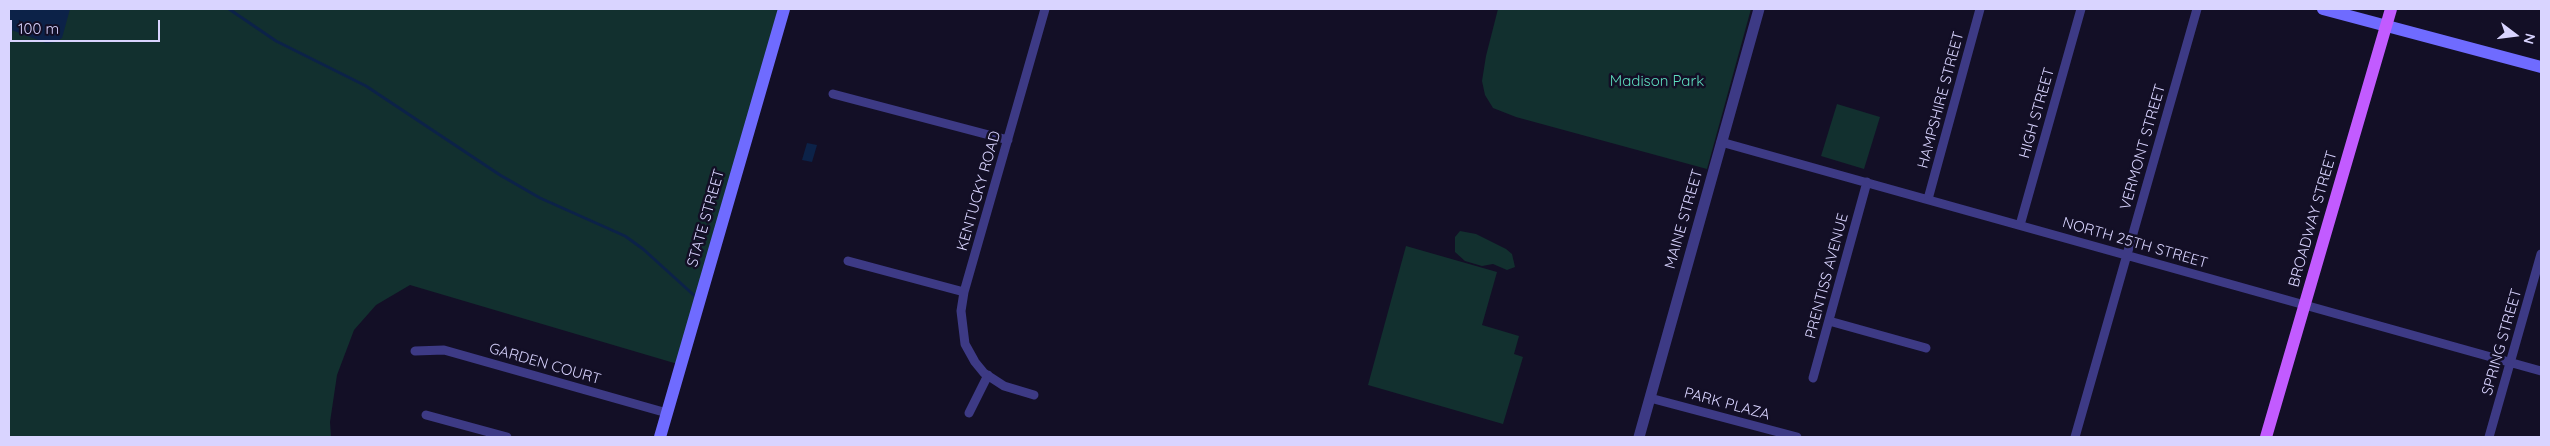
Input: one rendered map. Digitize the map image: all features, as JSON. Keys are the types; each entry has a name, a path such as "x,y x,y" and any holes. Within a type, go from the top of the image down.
{"main road":[{"name":"STATE STREET","path":"660,437 784,9"},
{"path":"2323,9 2541,67"},
{"name":"BROADWAY STREET","path":"2266,437 2391,9"}],"street":[{"name":"KENTUCKY ROAD","path":"1034,395 1004,386 988,375 975,362 966,344 961,321 964,292 1045,9"},
{"name":"MAINE STREET","path":"1639,437 1758,9"},
{"name":"HAMPSHIRE STREET","path":"1928,199 1980,9"},
{"name":"HIGH STREET","path":"2020,225 2081,9"},
{"name":"VERMONT STREET","path":"2075,437 2197,9"},
{"path":"833,94 1008,140"},
{"name":"NORTH 25TH STREET","path":"1721,142 2541,371"},
{"name":"PRENTISS AVENUE","path":"1813,378 1867,182"},
{"name":"SPRING STREET","path":"2489,437 2541,254"},
{"path":"848,261 964,292"},
{"path":"1829,320 1926,348"},
{"name":"GARDEN COURT","path":"415,351 444,350 667,413"},
{"path":"969,413 988,375"},
{"name":"PARK PLAZA","path":"1650,398 1797,437"},
{"path":"426,415 507,437"}],"green space":[{"path":"9,9 784,9 681,365 410,285 376,305 354,330 337,375 330,422 331,437 9,437"},
{"name":"Madison Park","path":"1498,9 1751,9 1707,169 1516,117 1493,108 1485,95 1482,81 1486,56"},
{"path":"1837,104 1880,117 1864,169 1821,156"},
{"path":"1460,231 1476,234 1506,249 1512,254 1515,267 1507,270 1493,264 1482,266 1465,261 1455,252 1455,237"},
{"path":"1406,246 1497,272 1482,325 1519,336 1514,354 1523,357 1503,424 1368,385"}],"water":[{"path":"9,9 70,9 62,38 56,42 46,43 9,29"},
{"path":"807,143 817,145 812,162 802,160"}],"waterway":[{"path":"229,9 276,41 366,86 500,175 540,198 625,236 643,249 697,298"}]}
